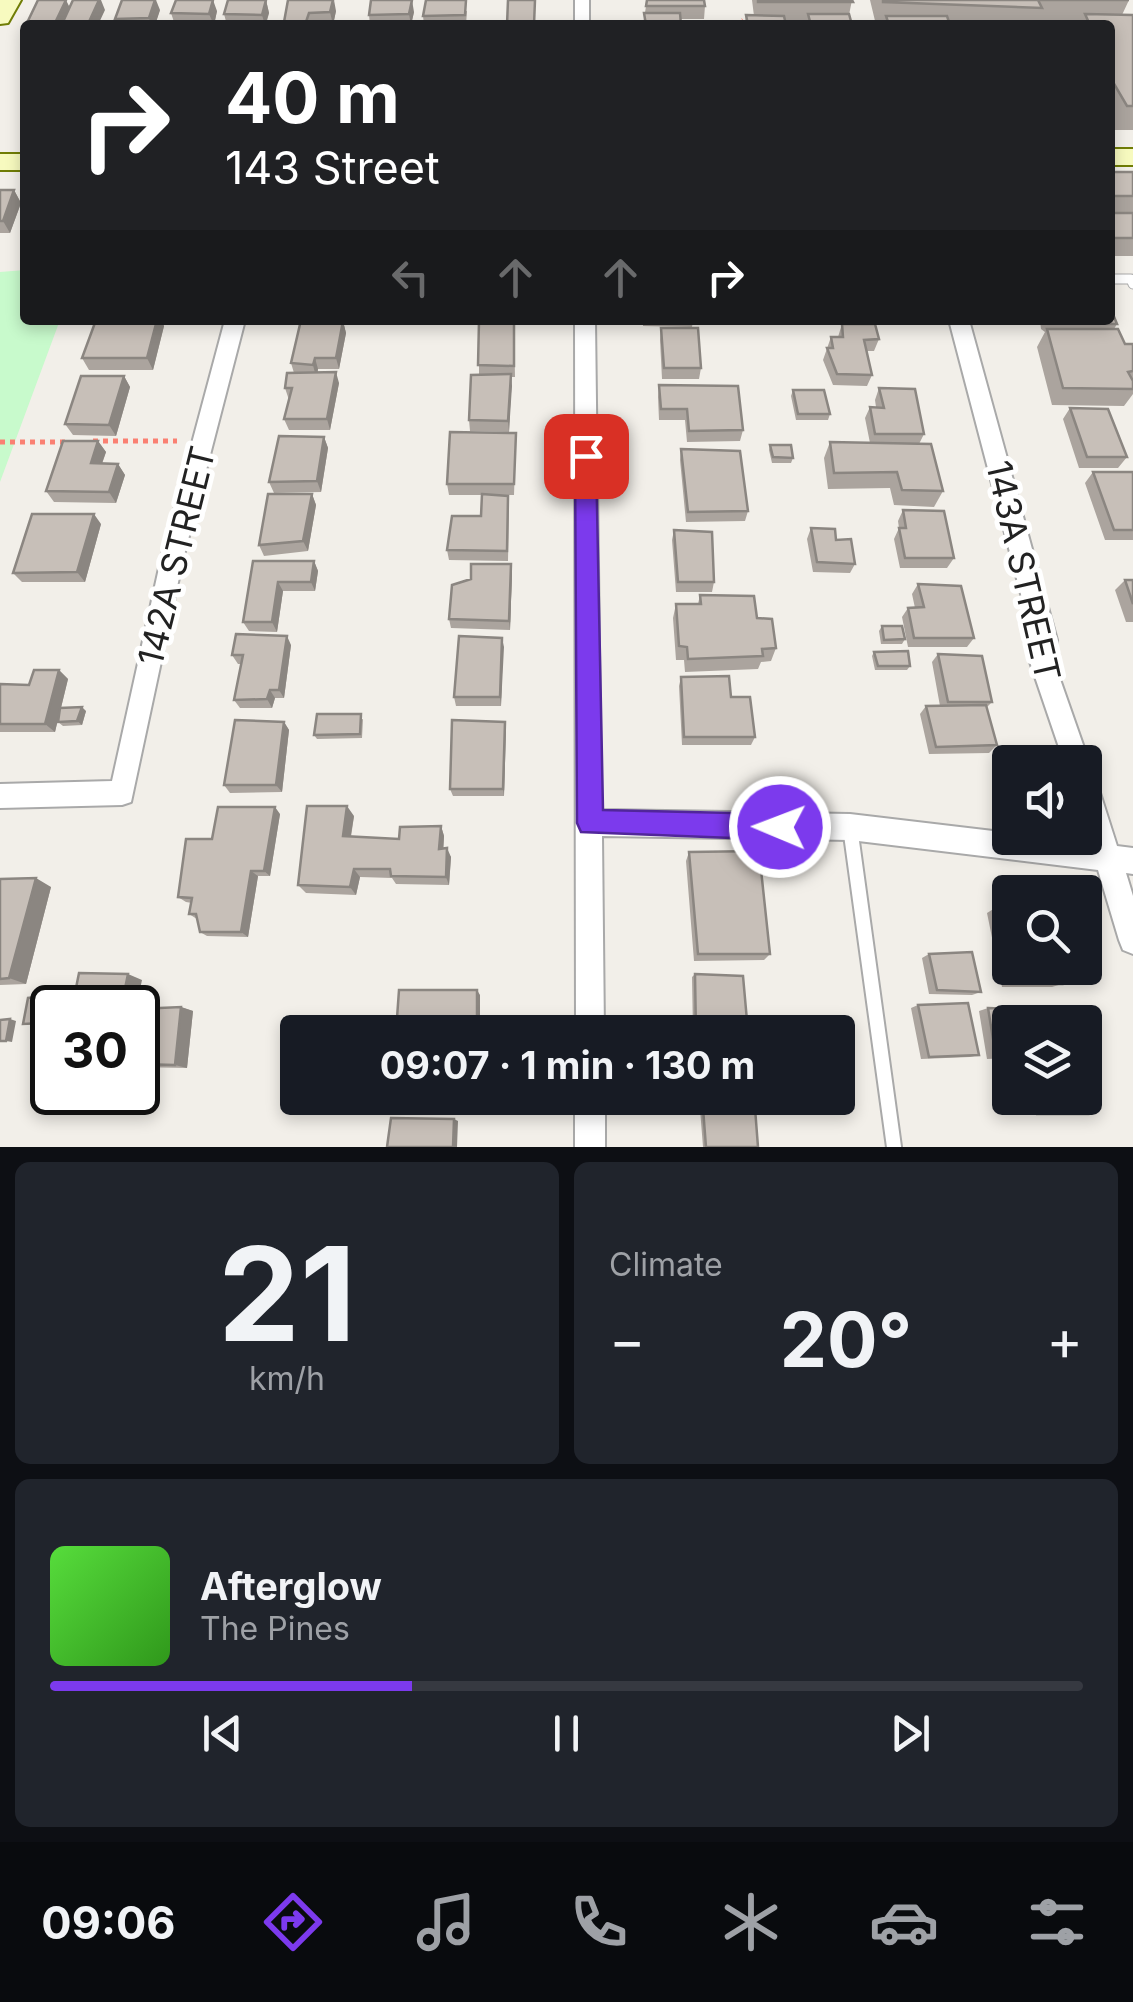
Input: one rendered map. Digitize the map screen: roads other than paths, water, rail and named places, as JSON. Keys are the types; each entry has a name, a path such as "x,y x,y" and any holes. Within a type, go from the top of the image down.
{"street":[{"path":"0,18 10,0"},
{"name":"142A STREET","path":"0,796 122,793 172,559 233,325"},
{"path":"585,325 590,1015"},
{"name":"143A STREET","path":"961,325 1046,640 1042,662 1070,745"},
{"path":"1102,821 1120,861 1133,940"},
{"path":"590,823 850,828 1120,861"},
{"path":"590,1115 590,1147"}],"lane":[{"path":"850,828 894,1147"}]}
